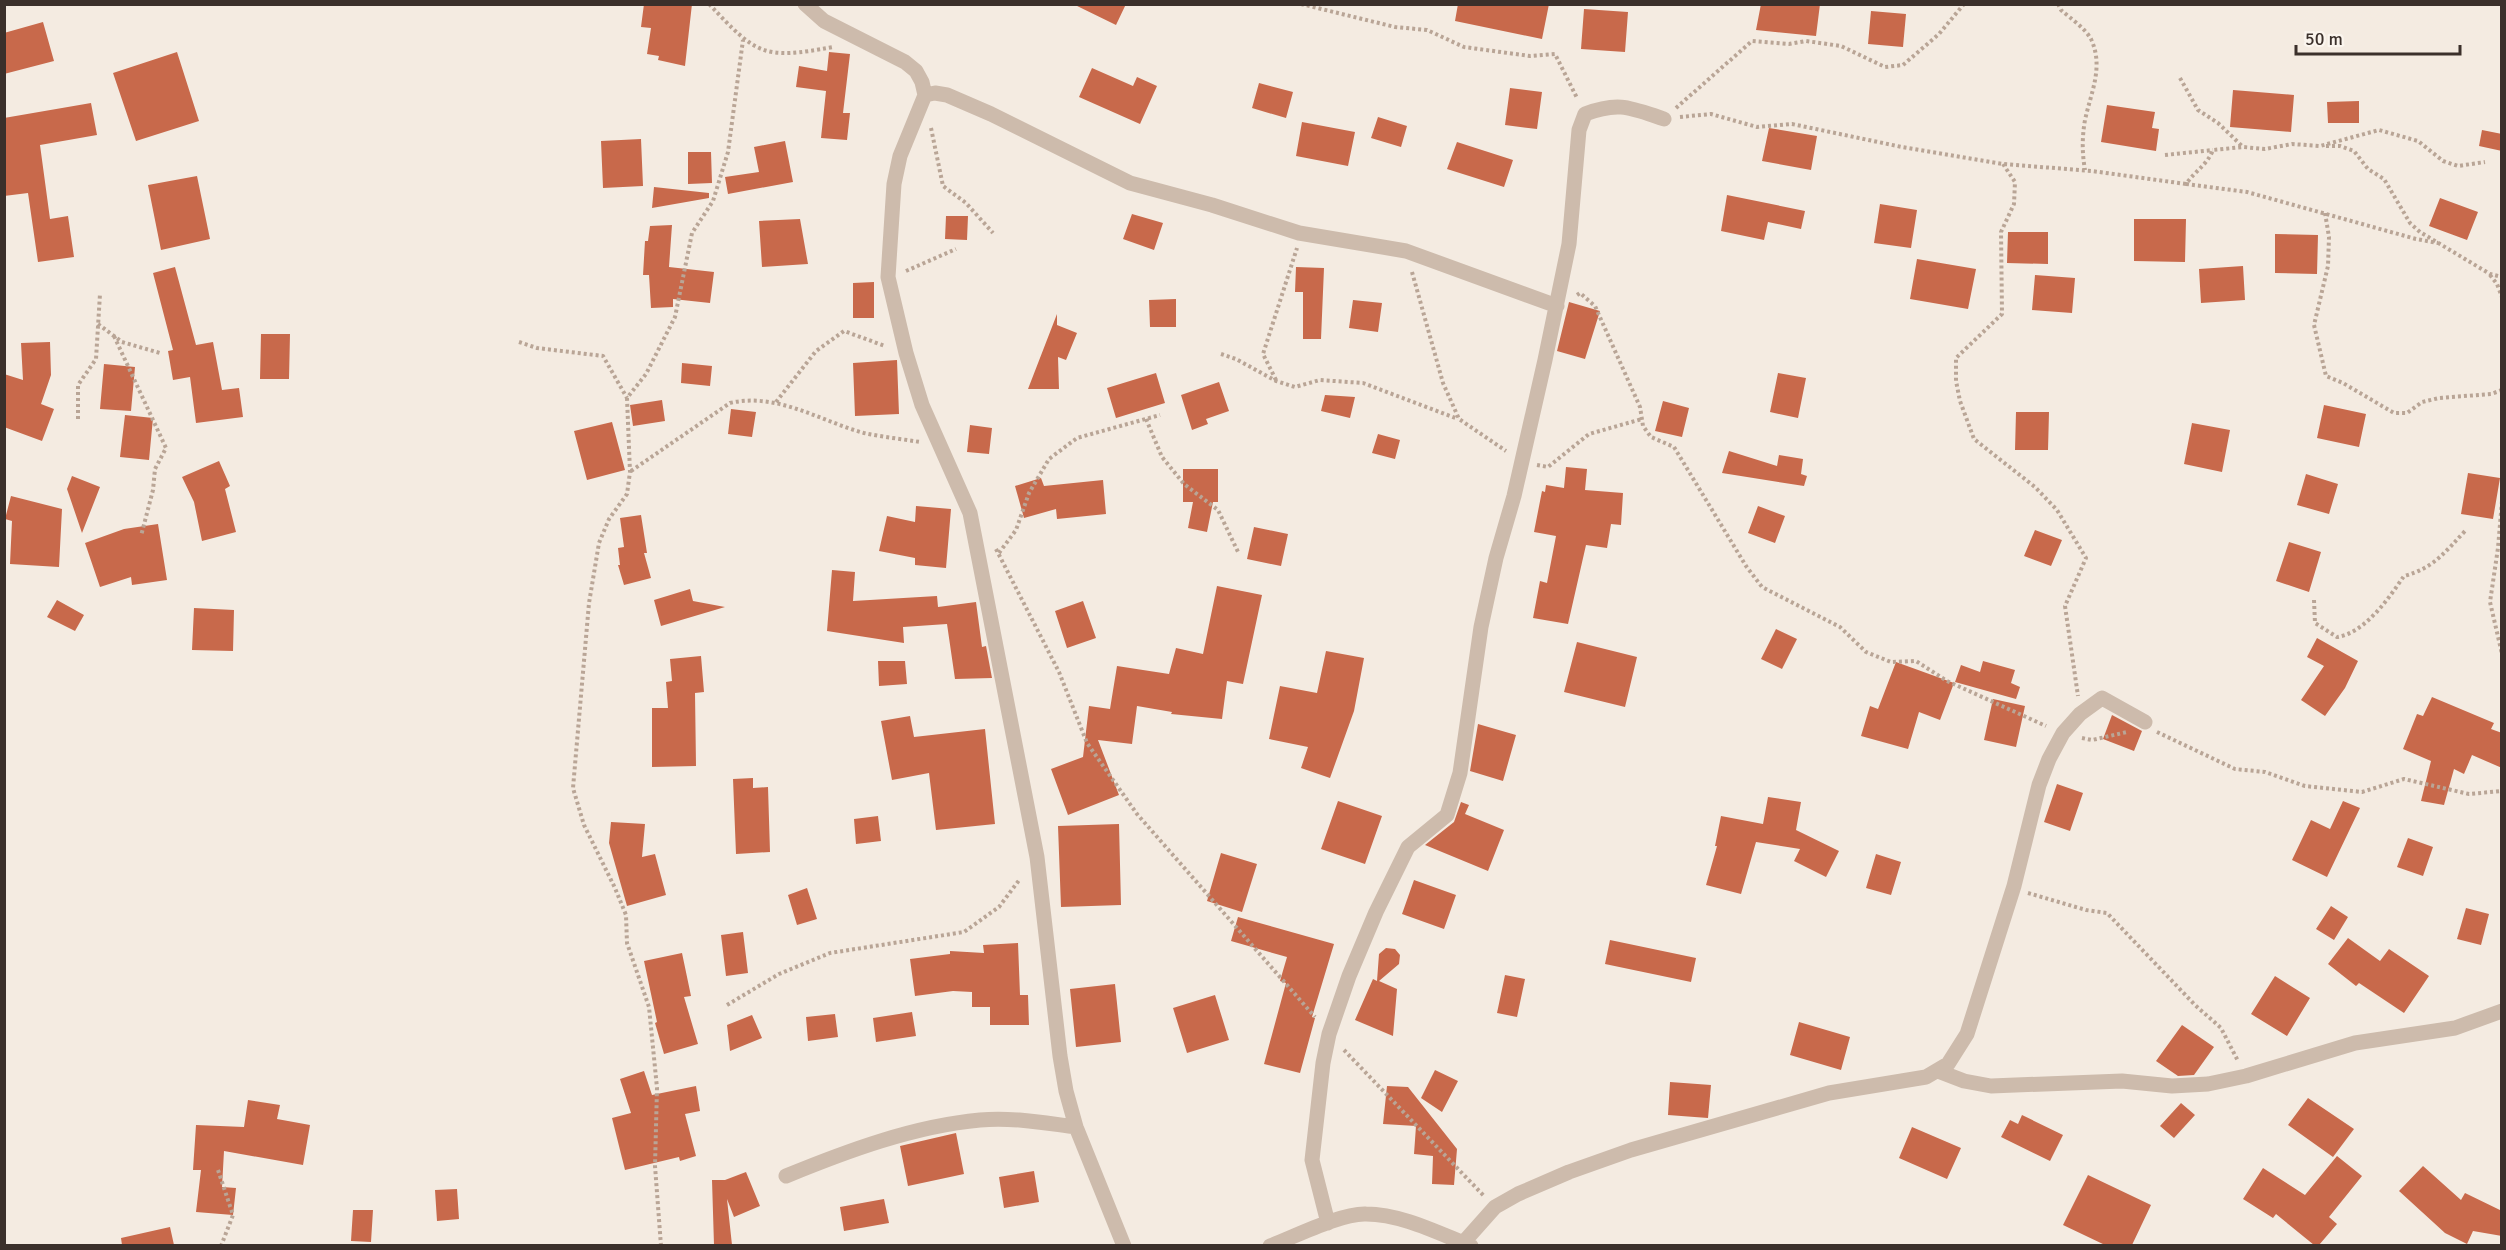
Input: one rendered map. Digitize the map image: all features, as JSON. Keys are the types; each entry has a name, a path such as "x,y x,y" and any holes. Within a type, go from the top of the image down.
{"street":[{"path":"805,4 824,21 905,62 916,71 922,82 925,95 900,156 894,184 888,277 906,353 922,405 970,513 1037,857 1060,1056 1076,1128 1124,1245"},
{"path":"925,95 935,93 947,95 991,114 1130,183 1212,205 1299,233 1406,251 1557,306"},
{"path":"1328,1223 1312,1160 1323,1063 1329,1034 1349,976 1376,912 1407,848 1447,815 1461,773 1484,615 1557,306 1569,244 1579,130 1585,114 1602,107 1624,106 1664,119"},
{"path":"1270,1245 1328,1223 1364,1213 1407,1221 1467,1244 1495,1207 1548,1181 1631,1150 1829,1093 1915,1080 1938,1071 1948,1064 1967,1034 2014,886 2039,785 2063,733 2080,714 2102,698 2143,726"},
{"path":"1938,1071 1965,1081 1991,1086 2122,1081 2172,1086 2208,1084 2246,1076 2355,1043 2454,1028 2502,1011"},
{"path":"786,1176 876,1142 979,1120 1022,1120 1076,1128"}],"path":[{"path":"709,4 743,40 768,52 792,55 861,41"},
{"path":"1300,4 1395,27 1427,30 1464,47 1530,56 1555,54 1585,114"},
{"path":"1664,119 1752,41 1789,44 1806,41 1841,46 1885,67 1903,65 1939,34 1964,4"},
{"path":"2058,4 2061,10 2090,36 2095,51 2097,69 2094,92 2085,119 2081,151 2085,170"},
{"path":"627,398 646,374 675,317 692,233 713,201 728,152 743,40"},
{"path":"2180,78 2198,110 2218,123 2243,147"},
{"path":"925,95 943,186 966,203 993,233"},
{"path":"1664,119 1711,114 1757,127 1792,124 1902,147 2003,164 2085,170 2247,192 2416,239 2438,243"},
{"path":"2320,146 2379,130 2418,141 2443,161 2458,166 2485,162"},
{"path":"2165,155 2243,147 2265,149 2292,144 2340,146 2354,151 2368,169 2384,179 2410,223 2438,243 2490,274 2502,277"},
{"path":"2186,184 2208,163 2213,150"},
{"path":"2003,164 2015,182 2014,204 2001,232 2002,314 1956,358 1956,381 1960,401 1974,439 2035,487 2057,510 2086,558 2065,606 2080,714"},
{"path":"2325,213 2329,237 2328,266 2314,325 2326,376 2343,382 2394,413 2407,413 2422,402 2439,398 2491,394 2502,390"},
{"path":"1276,381 1263,354 1296,256 1299,233"},
{"path":"888,277 915,268 956,249"},
{"path":"1406,251 1443,383 1459,419"},
{"path":"2490,274 2502,297"},
{"path":"1557,306 1580,293 1595,306 1640,407 1643,426 1651,437 1674,447 1746,566 1762,587 1840,627 1866,652 1891,662 1916,661 1947,681 2063,733 2092,740 2143,726 2235,769 2265,772 2305,786 2362,792 2404,779 2469,794 2502,791"},
{"path":"78,419 78,385 96,359 100,294"},
{"path":"98,324 122,342 160,353"},
{"path":"776,402 816,351 844,331 906,353"},
{"path":"114,336 166,448 155,469 153,490 141,536"},
{"path":"519,342 537,348 603,356 627,398 630,472 627,494 609,519 599,543 589,603 573,789 584,825 626,915 627,943 649,1007 657,1088 655,1166 661,1245"},
{"path":"1221,354 1236,359 1276,381 1295,387 1320,380 1363,383 1459,419 1521,461 1548,467 1589,434 1642,419"},
{"path":"630,472 730,403 745,399 776,402 864,433 938,445"},
{"path":"999,553 1016,530 1029,493 1049,459 1077,438 1160,415"},
{"path":"1146,419 1162,457 1184,484 1218,510 1239,554"},
{"path":"2502,501 2490,602 2502,654"},
{"path":"2314,600 2315,623 2337,637 2348,635 2369,618 2394,591 2404,576 2423,571 2443,555 2466,530"},
{"path":"993,545 1059,672 1087,744 1137,814 1329,1034 1495,1207"},
{"path":"727,1005 780,974 830,953 964,932 999,908 1037,857"},
{"path":"2014,886 2021,891 2086,910 2107,913 2195,1005 2221,1028 2246,1076"},
{"path":"218,1170 233,1215 221,1245"}],"building":[{"path":"644,4 692,4 685,66 658,60 659,56 647,54 651,28 641,27"},
{"path":"1073,4 1126,4 1116,25"},
{"path":"1458,4 1549,4 1542,39 1455,21"},
{"path":"1761,4 1820,4 1816,36 1756,30"},
{"path":"1584,9 1628,12 1625,52 1581,49"},
{"path":"1871,11 1906,14 1903,47 1868,44"},
{"path":"43,22 54,61 4,74 4,33"},
{"path":"177,52 199,121 136,141 113,73"},
{"path":"829,52 850,54 843,113 850,113 847,140 821,138 826,91 796,87 799,66 827,71"},
{"path":"1092,68 1133,86 1137,77 1157,86 1140,124 1079,97"},
{"path":"1259,83 1293,92 1286,118 1252,108"},
{"path":"1510,88 1542,92 1537,129 1505,125"},
{"path":"2233,90 2294,95 2291,132 2230,127"},
{"path":"2359,101 2359,123 2328,123 2327,102"},
{"path":"91,103 97,135 40,145 50,219 68,216 74,257 38,262 28,193 4,196 4,118"},
{"path":"2107,105 2155,112 2152,128 2159,129 2156,151 2101,142"},
{"path":"1378,117 1407,126 1401,147 1371,138"},
{"path":"1302,122 1355,132 1348,166 1296,156"},
{"path":"1769,128 1817,136 1811,170 1762,161"},
{"path":"2482,130 2502,134 2502,151 2479,146"},
{"path":"641,139 643,186 603,188 601,141"},
{"path":"785,141 793,182 728,194 725,177 759,172 754,147"},
{"path":"1457,142 1513,160 1504,187 1447,169"},
{"path":"688,152 711,152 712,183 688,184"},
{"path":"197,176 210,239 161,250 148,185"},
{"path":"654,187 709,193 709,198 652,208"},
{"path":"1727,195 1805,211 1801,229 1768,222 1764,240 1721,231"},
{"path":"2440,198 2478,212 2467,240 2429,226"},
{"path":"1880,204 1917,210 1911,248 1874,243"},
{"path":"1132,214 1163,223 1154,250 1123,239"},
{"path":"946,216 968,216 967,240 945,239"},
{"path":"800,219 808,264 762,267 759,221"},
{"path":"2134,219 2186,219 2185,262 2134,261"},
{"path":"672,225 669,267 714,272 710,303 673,299 673,307 651,308 649,275 643,275 645,241 648,241 650,226"},
{"path":"2008,232 2048,232 2048,264 2007,263"},
{"path":"2275,234 2318,235 2317,274 2275,273"},
{"path":"1917,259 1976,269 1968,309 1910,299"},
{"path":"2243,266 2245,300 2201,303 2199,269"},
{"path":"175,267 196,345 213,342 222,390 239,388 243,417 196,423 190,377 173,380 168,351 173,350 153,273"},
{"path":"1296,267 1324,268 1321,339 1303,339 1303,292 1295,292"},
{"path":"2035,275 2075,278 2072,313 2032,310"},
{"path":"874,282 874,318 853,318 853,283"},
{"path":"1176,299 1176,327 1150,327 1149,300"},
{"path":"1353,300 1382,303 1378,332 1349,328"},
{"path":"1569,302 1600,311 1585,359 1557,351"},
{"path":"1057,314 1057,325 1077,333 1066,360 1058,357 1059,389 1028,389"},
{"path":"261,334 290,334 289,379 260,379"},
{"path":"50,342 51,375 41,404 54,409 42,441 4,427 4,374 23,380 21,343"},
{"path":"897,360 899,414 855,416 853,363"},
{"path":"682,363 712,366 710,386 681,383"},
{"path":"104,364 135,367 131,411 100,409"},
{"path":"1156,373 1165,403 1116,418 1107,388"},
{"path":"1778,373 1806,378 1798,418 1770,412"},
{"path":"1219,382 1229,411 1206,419 1208,424 1192,430 1181,395"},
{"path":"1325,395 1355,397 1350,418 1321,411"},
{"path":"662,400 665,421 633,426 630,405"},
{"path":"1663,401 1689,408 1682,437 1655,431"},
{"path":"2324,405 2366,414 2359,447 2317,438"},
{"path":"731,409 756,412 752,437 728,434"},
{"path":"2016,412 2049,412 2048,450 2015,450"},
{"path":"125,415 153,418 149,460 120,457"},
{"path":"612,422 625,470 587,480 574,431"},
{"path":"2192,423 2230,430 2222,472 2184,464"},
{"path":"970,425 992,428 989,454 967,452"},
{"path":"1378,434 1400,440 1395,459 1372,453"},
{"path":"1729,451 1777,466 1779,455 1803,459 1801,474 1807,476 1804,486 1722,473"},
{"path":"219,461 230,486 225,489 236,532 202,541 194,502 182,477"},
{"path":"1566,467 1587,469 1585,490 1623,493 1621,525 1611,524 1607,548 1586,545 1568,624 1533,618 1540,581 1547,583 1556,536 1534,532 1542,491 1545,492 1546,485 1564,488"},
{"path":"1183,469 1218,469 1218,502 1213,502 1207,532 1188,528 1193,502 1183,502"},
{"path":"2468,473 2500,478 2493,519 2461,514"},
{"path":"2306,474 2338,484 2329,514 2297,505"},
{"path":"72,476 100,487 82,533 67,489"},
{"path":"1041,478 1044,486 1103,480 1106,514 1057,519 1056,509 1024,518 1015,486"},
{"path":"11,496 62,509 59,567 10,564 12,521 5,519"},
{"path":"916,506 951,509 946,568 915,565 915,558 879,551 887,516 915,522"},
{"path":"1758,506 1785,516 1775,543 1748,533"},
{"path":"641,515 647,553 644,553 651,578 624,585 618,565 620,565 618,548 624,547 620,518"},
{"path":"158,524 167,580 132,585 131,577 100,587 85,543 124,529"},
{"path":"1254,527 1288,534 1281,566 1247,559"},
{"path":"2035,530 2062,540 2051,566 2024,556"},
{"path":"2289,542 2321,552 2309,592 2276,581"},
{"path":"832,570 855,572 853,601 937,596 938,607 976,602 982,647 986,646 992,678 955,679 947,624 903,627 904,643 827,631"},
{"path":"1217,586 1262,595 1243,684 1227,681 1222,719 1171,714 1172,712 1137,706 1132,744 1098,740 1119,795 1068,815 1051,769 1083,757 1089,706 1110,709 1117,666 1169,674 1176,648 1203,654"},
{"path":"690,589 693,601 725,607 661,626 654,600"},
{"path":"57,600 84,615 75,631 47,617"},
{"path":"1083,601 1096,638 1067,648 1055,611"},
{"path":"194,608 234,610 233,651 192,650"},
{"path":"1776,629 1797,639 1782,669 1761,659"},
{"path":"2317,638 2358,661 2345,688 2325,716 2301,700 2324,666 2307,657"},
{"path":"1577,642 1637,657 1625,707 1564,692"},
{"path":"1326,651 1364,658 1354,711 1330,778 1301,768 1308,747 1269,739 1280,686 1317,693"},
{"path":"701,656 704,692 695,693 696,766 652,767 652,708 668,708 666,682 672,681 670,659"},
{"path":"878,661 905,661 907,684 879,686"},
{"path":"1983,661 2015,670 2011,683 2020,687 2016,699 1955,682 1961,665 1980,672"},
{"path":"1896,662 1954,683 1940,720 1919,712 1908,749 1861,736 1870,706 1878,709"},
{"path":"2432,697 2494,723 2491,729 2502,733 2502,768 2472,755 2464,774 2454,769 2444,805 2421,801 2431,761 2403,749 2417,714 2423,716"},
{"path":"1993,699 2025,706 2016,747 1984,740"},
{"path":"2112,715 2142,731 2134,751 2103,739"},
{"path":"910,716 914,737 985,729 995,824 936,830 929,773 892,780 881,721"},
{"path":"1478,724 1516,735 1503,781 1470,771"},
{"path":"753,778 753,788 768,787 770,852 736,854 733,779"},
{"path":"2057,784 2083,793 2070,831 2044,822"},
{"path":"1768,797 1801,802 1796,830 1839,851 1826,877 1794,861 1800,849 1756,842 1741,894 1706,885 1717,846 1715,846 1721,816 1763,824"},
{"path":"1338,801 1382,816 1365,864 1321,849"},
{"path":"2343,801 2360,808 2327,877 2292,860 2311,820 2330,829"},
{"path":"1461,802 1469,805 1465,814 1504,830 1488,871 1425,845 1454,822"},
{"path":"878,816 881,841 856,844 854,819"},
{"path":"611,822 645,824 642,857 655,854 666,895 627,906 609,843"},
{"path":"1119,824 1121,905 1061,907 1058,826"},
{"path":"2408,838 2433,847 2423,876 2397,867"},
{"path":"1221,853 1257,864 1242,912 1207,901"},
{"path":"1876,854 1901,862 1891,895 1866,888"},
{"path":"1414,880 1456,895 1444,929 1402,914"},
{"path":"807,888 817,919 797,925 788,895"},
{"path":"2331,906 2348,917 2334,940 2316,929"},
{"path":"2466,908 2489,914 2481,945 2457,939"},
{"path":"1238,917 1334,944 1312,1017 1315,1018 1300,1073 1264,1064 1286,983 1280,981 1287,957 1231,941"},
{"path":"743,932 748,973 726,976 721,935"},
{"path":"2348,938 2380,961 2389,949 2429,976 2404,1013 2359,983 2356,986 2328,964"},
{"path":"1610,940 1696,958 1691,982 1605,964"},
{"path":"1018,943 1020,995 1028,995 1029,1025 990,1025 990,1007 972,1007 972,992 953,991 915,996 910,959 950,954 950,951 984,953 983,945"},
{"path":"1386,948 1395,949 1400,955 1399,964 1379,981 1397,989 1393,1036 1355,1020 1373,979 1377,981 1379,954"},
{"path":"682,953 691,996 684,997 698,1044 664,1054 655,1023 657,1022 644,961"},
{"path":"1505,975 1525,979 1517,1017 1497,1013"},
{"path":"2275,976 2310,998 2287,1036 2251,1014"},
{"path":"1115,984 1121,1042 1076,1047 1070,989"},
{"path":"1215,995 1229,1040 1187,1053 1173,1008"},
{"path":"912,1012 916,1036 876,1042 873,1018"},
{"path":"835,1014 838,1037 808,1041 806,1017"},
{"path":"752,1015 762,1038 730,1051 727,1025"},
{"path":"1799,1022 1850,1037 1841,1070 1790,1055"},
{"path":"2182,1025 2214,1047 2194,1075 2178,1076 2156,1061"},
{"path":"1435,1070 1458,1081 1442,1112 1421,1098"},
{"path":"644,1071 652,1095 696,1086 700,1111 685,1114 696,1156 680,1161 679,1157 625,1170 612,1118 631,1113 620,1079"},
{"path":"1670,1082 1711,1085 1708,1118 1668,1115"},
{"path":"1387,1086 1408,1087 1457,1149 1454,1185 1432,1184 1433,1156 1414,1154 1416,1126 1383,1124"},
{"path":"2308,1098 2354,1129 2333,1157 2288,1125"},
{"path":"248,1100 280,1105 277,1119 310,1125 303,1165 224,1151 222,1187 236,1188 233,1215 196,1212 201,1170 193,1170 196,1125 244,1127"},
{"path":"2181,1103 2195,1115 2174,1138 2160,1126"},
{"path":"2022,1115 2063,1135 2050,1161 2001,1137 2010,1120 2018,1124"},
{"path":"1912,1127 1961,1148 1947,1179 1899,1158"},
{"path":"956,1133 964,1174 908,1186 900,1146"},
{"path":"2337,1156 2362,1176 2329,1217 2337,1224 2319,1245 2314,1245 2276,1214 2273,1218 2243,1199 2263,1168 2305,1195"},
{"path":"2423,1166 2461,1200 2465,1193 2502,1211 2502,1236 2473,1231 2467,1244 2445,1233 2399,1191"},
{"path":"1034,1171 1039,1202 1004,1208 999,1177"},
{"path":"746,1172 760,1206 734,1217 727,1199 732,1245 714,1245 712,1180 725,1180"},
{"path":"2088,1175 2151,1205 2132,1245 2105,1245 2063,1225"},
{"path":"457,1189 459,1219 437,1221 435,1190"},
{"path":"884,1199 889,1223 844,1231 840,1207"},
{"path":"353,1210 373,1210 371,1242 351,1241"},
{"path":"170,1227 174,1245 122,1245 121,1238"}]}
